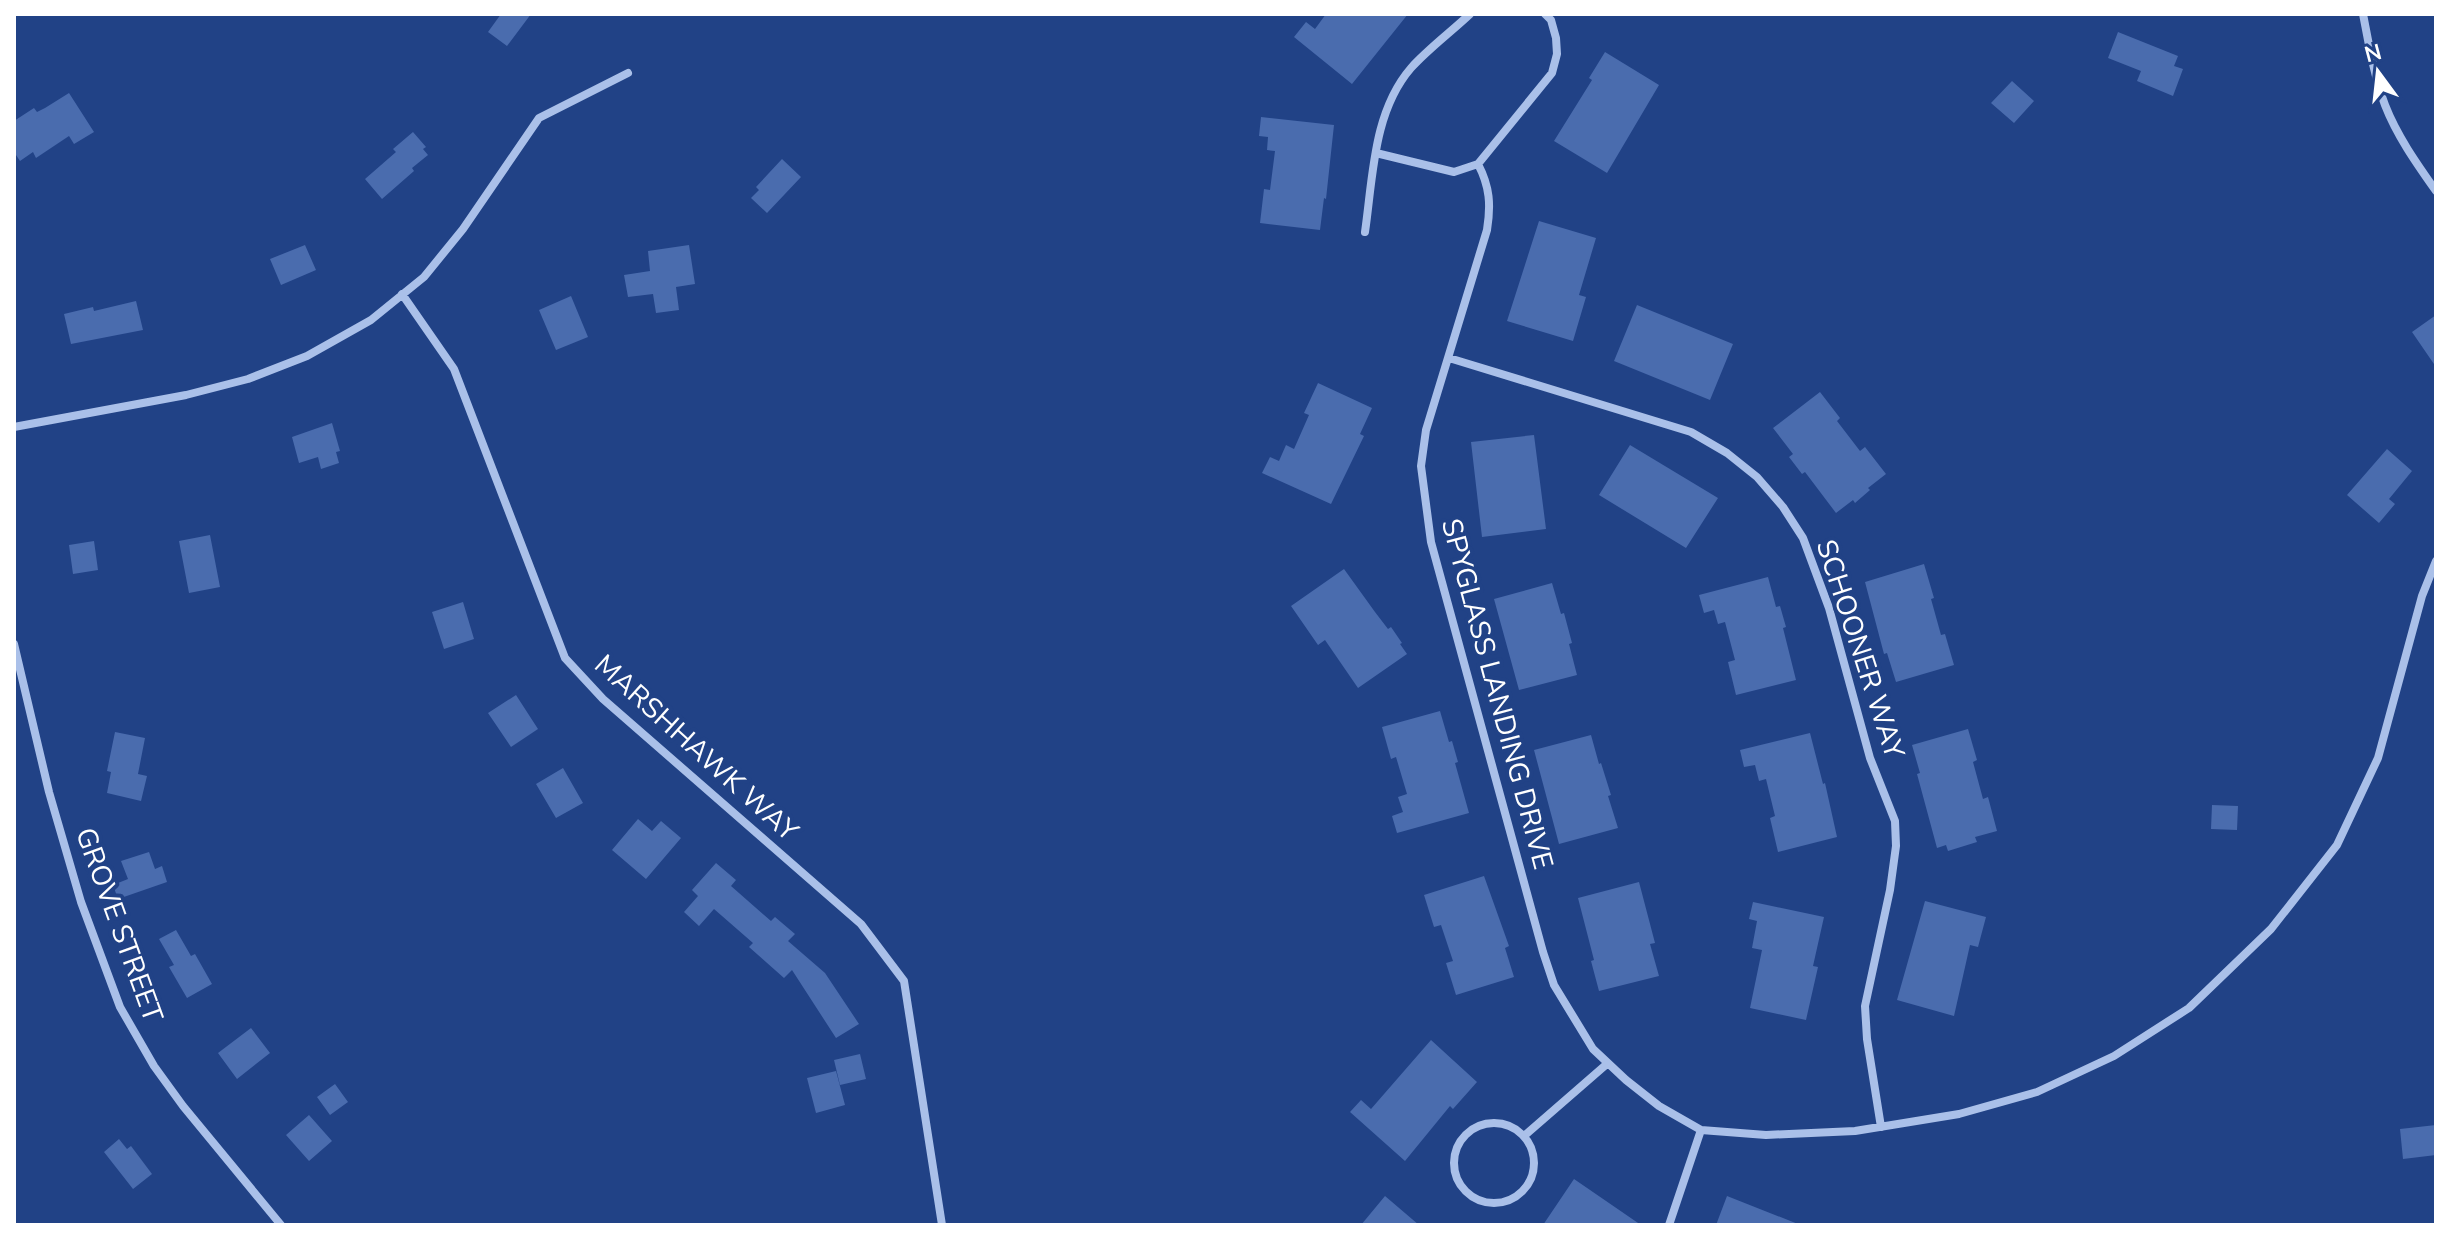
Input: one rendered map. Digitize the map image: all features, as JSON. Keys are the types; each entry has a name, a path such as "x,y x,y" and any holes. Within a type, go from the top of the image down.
{"street":[{"path":"1365,232 1382,120 1394,95 1411,69 1470,14"},
{"path":"1376,153 1454,172 1478,164 1552,73 1557,54 1556,38 1551,20 1545,14"},
{"path":"2363,14 2371,60 2386,107 2409,153 2436,191"},
{"path":"14,427 186,395 248,379 307,356 371,320 424,277 463,229 539,118 628,73"},
{"name":"SPYGLASS LANDING DRIVE","path":"1478,164 1487,181 1491,205 1487,230 1426,430 1421,466 1431,542 1554,985 1593,1049 1659,1106 1701,1130"},
{"name":"MARSHHAWK WAY","path":"402,294 454,369 565,658 603,699 861,924 904,981 942,1225"},
{"name":"SCHOONER WAY","path":"1449,358 1691,432 1727,453 1757,477 1783,507 1803,538 1829,608 1870,758 1895,821 1892,875 1865,1006 1881,1127"},
{"path":"1669,1225 1701,1130 1766,1135 1855,1131 1959,1114 2037,1092 2114,1056 2189,1008 2271,929 2337,845 2378,758 2422,596 2436,561"},
{"name":"GROVE STREET","path":"14,644 81,902 120,1007 154,1066 183,1106 281,1225"},
{"path":"1524,1136 1608,1063"},
{"path":"1507,1124 1524,1136 1534,1152 1535,1166 1531,1180 1523,1191 1512,1200 1498,1203 1485,1202 1462,1188 1454,1164 1461,1140 1470,1131 1481,1125 1507,1124"}],"building":[{"path":"501,14 531,14 507,46 488,32"},
{"path":"1326,14 1408,14 1352,84 1294,37 1306,22 1315,29"},
{"path":"2118,32 2178,56 2174,66 2183,69 2173,96 2137,81 2141,71 2108,58"},
{"path":"1605,52 1659,85 1607,173 1554,141 1592,80 1589,78"},
{"path":"2012,81 2034,101 2014,123 1991,103"},
{"path":"69,93 94,132 74,144 69,136 36,158 33,152 20,161 14,152 14,121 34,108 37,112"},
{"path":"1261,117 1334,125 1320,230 1260,223 1264,189 1270,190 1275,151 1267,150 1268,137 1259,136"},
{"path":"413,132 426,147 423,149 428,155 382,199 365,179"},
{"path":"782,159 801,177 767,213 751,198 759,190 756,187"},
{"path":"1539,221 1596,238 1579,295 1586,297 1573,341 1507,321"},
{"path":"305,245 316,270 281,285 270,259"},
{"path":"689,245 695,284 676,287 679,310 656,313 653,294 628,297 624,275 650,271 648,251"},
{"path":"571,296 588,337 556,350 539,310"},
{"path":"136,301 143,330 71,344 64,314"},
{"path":"1637,305 1733,344 1710,400 1614,361"},
{"path":"2436,315 2436,367 2412,332"},
{"path":"1318,383 1372,408 1360,434 1364,436 1331,504 1262,473 1270,457 1279,461 1286,445 1294,449 1309,415 1304,413"},
{"path":"1820,392 1860,451 1865,447 1886,474 1855,503 1853,500 1836,513 1805,472 1802,474 1789,457 1793,454 1773,428"},
{"path":"332,423 340,451 336,452 339,463 321,469 318,457 299,463 292,437"},
{"path":"1534,435 1546,529 1482,537 1471,442"},
{"path":"1630,445 1718,498 1686,548 1599,495"},
{"path":"2387,449 2412,471 2389,499 2395,504 2379,523 2347,495"},
{"path":"210,535 220,587 189,593 179,541"},
{"path":"94,541 98,570 73,574 69,545"},
{"path":"1924,564 1941,635 1945,634 1954,665 1896,682 1887,653 1884,654 1865,582"},
{"path":"1344,569 1388,629 1391,627 1407,654 1358,688 1325,640 1318,645 1291,606"},
{"path":"1768,577 1776,607 1780,606 1786,627 1783,628 1796,680 1736,695 1728,662 1735,660 1725,622 1718,624 1714,610 1704,613 1699,595"},
{"path":"1552,583 1561,614 1564,613 1577,675 1519,690 1494,599"},
{"path":"463,602 474,639 444,649 432,612"},
{"path":"516,695 538,729 511,747 488,713"},
{"path":"1440,711 1458,762 1455,763 1469,813 1397,833 1392,816 1403,812 1398,797 1407,794 1396,757 1391,759 1382,727"},
{"path":"1968,729 1983,799 1988,797 1997,831 1975,837 1977,842 1948,851 1946,845 1937,848 1912,745"},
{"path":"115,732 145,738 138,774 147,776 141,801 107,793 111,772 107,771"},
{"path":"1810,733 1837,837 1778,852 1770,818 1775,816 1766,779 1759,781 1755,765 1744,767 1740,750"},
{"path":"1591,735 1611,795 1608,796 1618,828 1559,844 1534,750"},
{"path":"563,768 583,803 556,818 536,784"},
{"path":"2212,805 2238,806 2237,830 2211,829"},
{"path":"638,819 652,831 661,821 681,838 646,879 612,850"},
{"path":"149,852 155,869 162,866 167,882 118,899 113,885 128,879 121,861"},
{"path":"716,863 736,880 731,886 771,921 775,917 795,934 788,941 825,973 859,1024 836,1038 792,970 784,978 749,947 753,943 714,909 699,926 684,912 698,896 692,890"},
{"path":"1484,876 1509,946 1505,948 1514,977 1456,995 1446,963 1453,961 1441,925 1434,927 1424,895"},
{"path":"1639,882 1655,943 1650,944 1659,976 1599,991 1578,898"},
{"path":"1925,901 1986,917 1978,947 1970,945 1954,1016 1897,1000"},
{"path":"1753,902 1824,917 1813,966 1818,967 1806,1020 1750,1008 1762,950 1752,948 1757,921 1749,919"},
{"path":"176,930 191,956 195,954 212,984 187,998 169,967 174,965 159,939"},
{"path":"251,1028 270,1053 237,1079 218,1053"},
{"path":"1431,1040 1477,1082 1453,1109 1450,1106 1405,1161 1350,1112 1361,1100 1371,1109"},
{"path":"860,1054 866,1079 840,1085 834,1060"},
{"path":"836,1071 845,1105 816,1113 807,1078"},
{"path":"335,1084 348,1102 330,1115 317,1097"},
{"path":"309,1115 332,1141 309,1161 286,1135"},
{"path":"2436,1125 2436,1155 2403,1159 2400,1129"},
{"path":"119,1139 127,1149 131,1146 152,1174 133,1189 104,1152"},
{"path":"1574,1179 1641,1225 1543,1225"},
{"path":"1385,1196 1419,1225 1361,1225"},
{"path":"1727,1196 1798,1224 1798,1225 1716,1225"}]}
